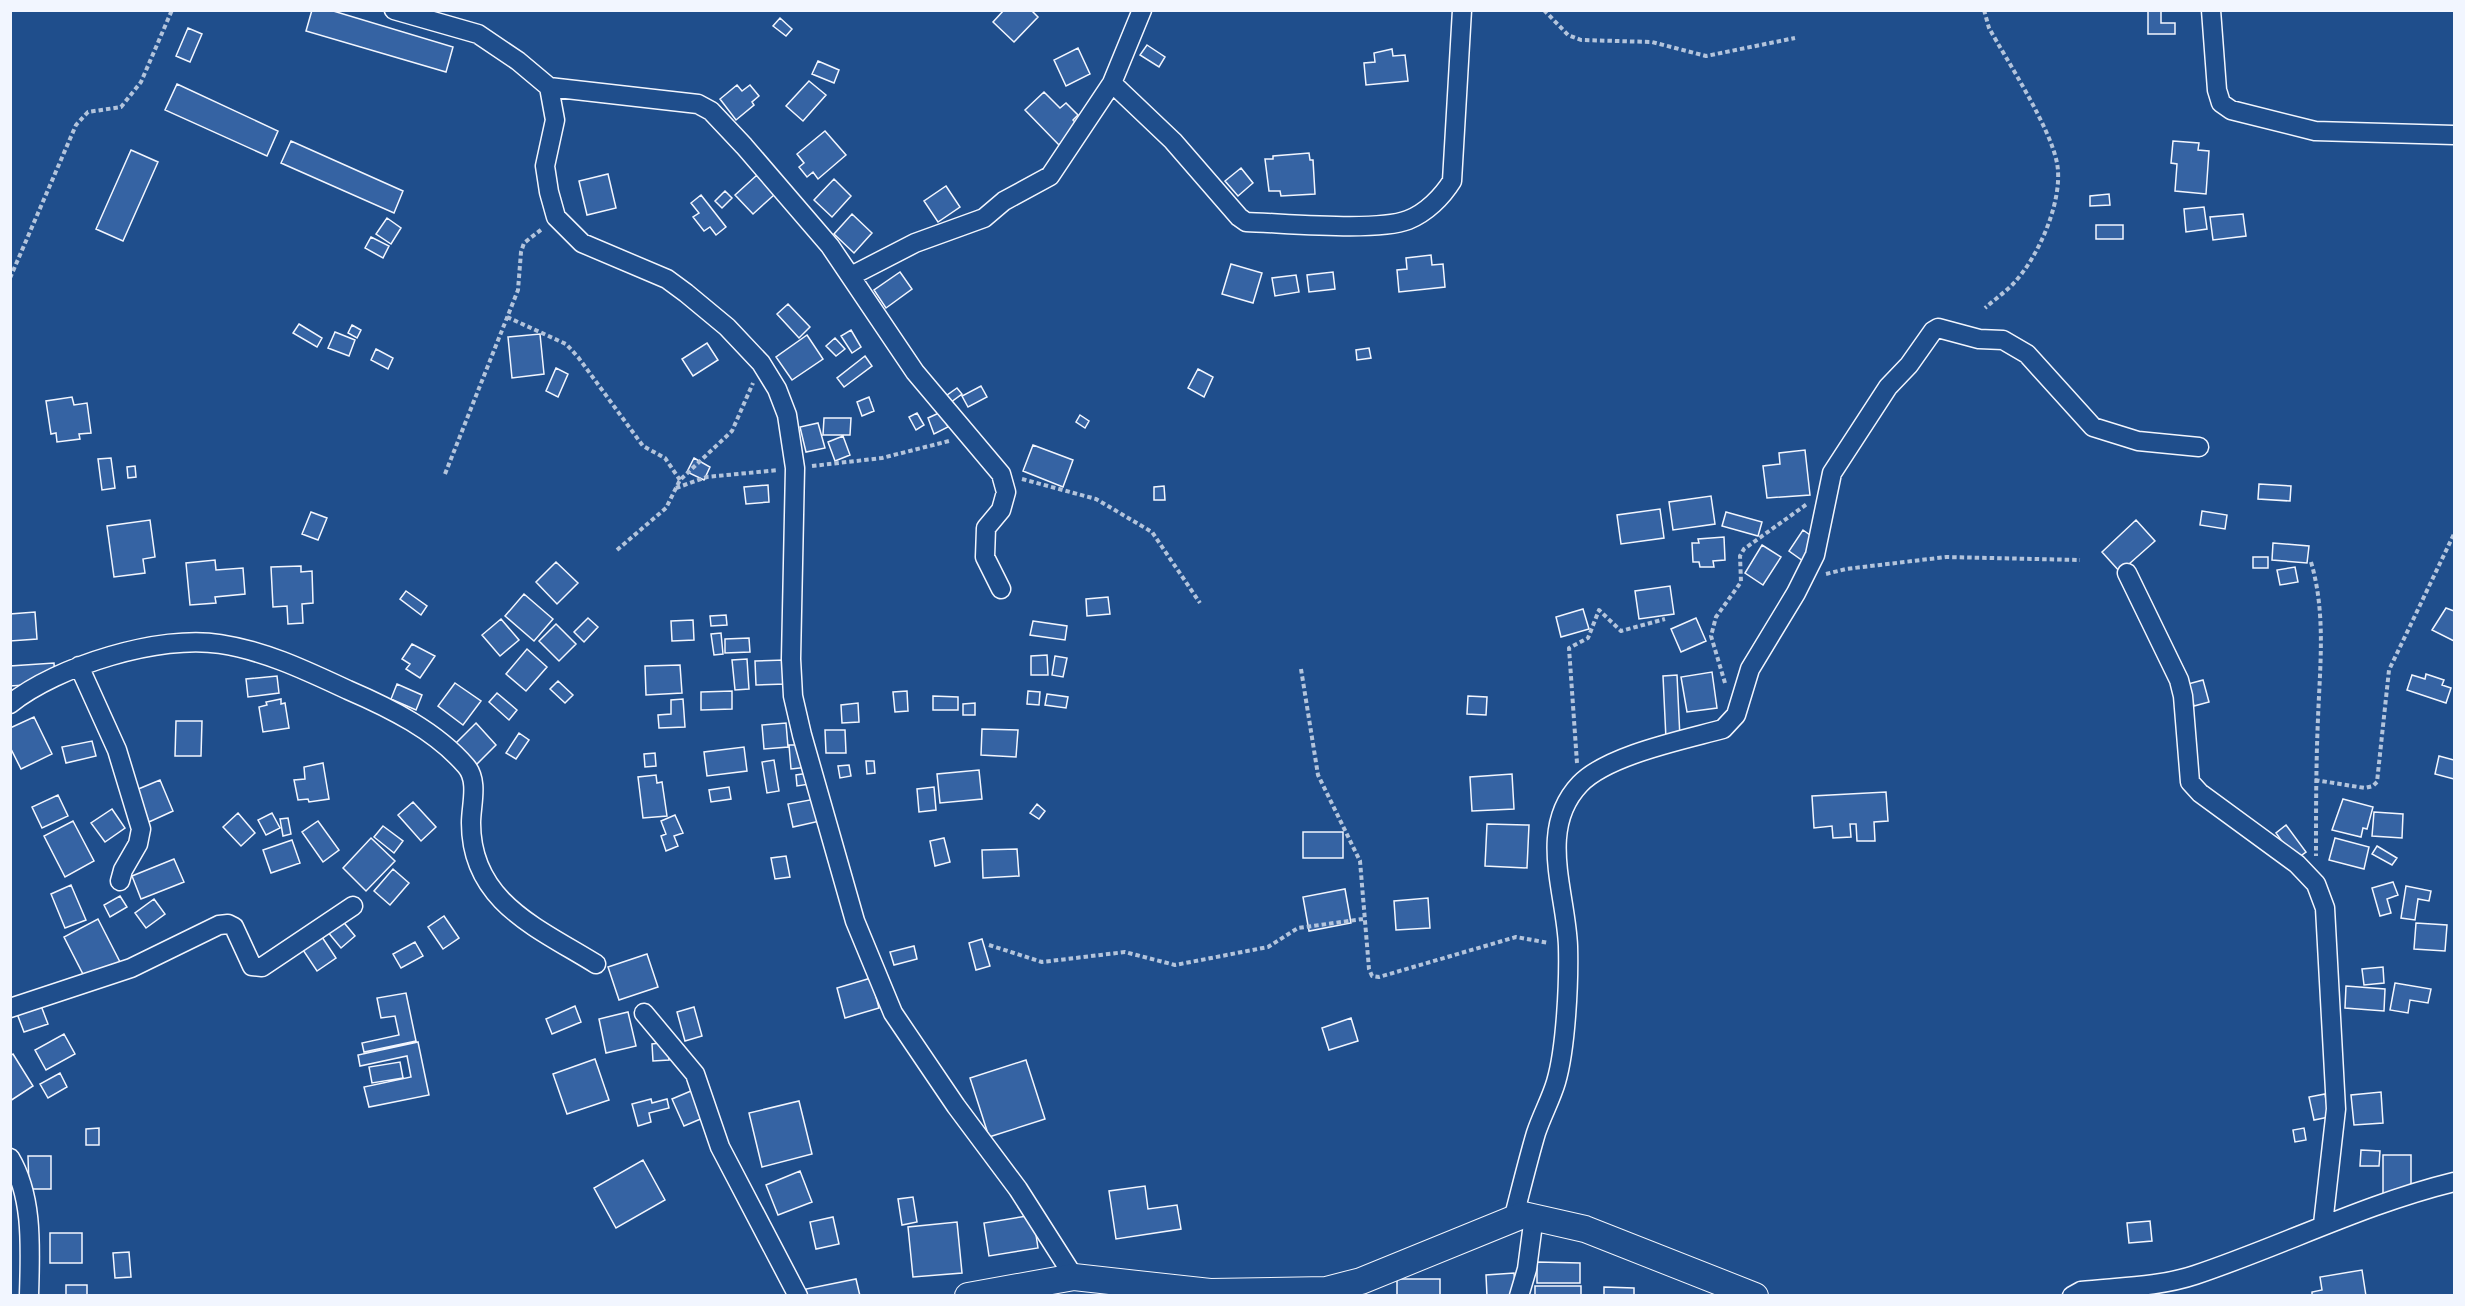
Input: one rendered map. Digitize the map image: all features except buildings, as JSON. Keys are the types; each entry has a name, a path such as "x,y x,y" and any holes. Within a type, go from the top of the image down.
{"street":[{"path":"394,10 478,34 518,61 549,87 692,103 711,111 830,246 852,275 915,372 970,435 1000,474 1006,492 1001,510 986,528 985,557 1001,589"},
{"path":"852,275 915,243 984,218 1004,201 1050,176 1112,83 1142,10"},
{"path":"1112,83 1173,141 1246,222 1386,225 1409,220 1442,196 1452,181 1462,10"},
{"path":"2211,10 2217,90 2221,103 2231,110 2315,131 2454,135"},
{"path":"549,87 555,120 545,166 556,217 582,243 667,279 727,327 761,363 777,389 787,415 795,468 791,659 793,696 855,921 892,1012 956,1106 1018,1189 1074,1277"},
{"path":"1520,1296 1527,1269 1524,1216 1536,1132 1556,1082 1563,1046 1568,945 1556,860 1558,818 1579,785 1601,768 1723,729 1736,715 1750,669 1815,555 1832,473 1888,387 1909,365 1933,331 1938,328 1979,339 2004,340 2027,354 2093,427 2138,441 2199,447"},
{"path":"2127,573 2179,680 2183,696 2190,782 2200,793 2296,864 2316,884 2325,908 2336,1109 2323,1224"},
{"path":"10,704 27,691 79,666 176,642 220,644 281,659 367,698 436,737 468,768 473,782 471,828 477,862 488,887 509,910 596,963"},
{"path":"79,666 117,750 141,829 138,844 123,870 120,881"},
{"path":"10,1008 131,968 219,925 228,924 234,927 252,966 262,967 353,906"},
{"path":"644,1013 695,1074 720,1147 798,1296"},
{"path":"10,1158 24,1199 30,1242 29,1296"},
{"path":"2072,1296 2082,1291 2157,1283 2194,1275 2323,1224 2454,1182"},
{"path":"968,1296 1074,1277 1223,1294 1326,1290 1360,1281 1524,1216 1585,1229 1755,1296"}],"path":[{"path":"10,278 76,125 88,112 121,107 141,82 172,10"},
{"path":"1544,10 1568,35 1581,40 1652,42 1706,56 1795,38"},
{"path":"1984,10 1989,28 2047,135 2057,164 2056,200 2037,252 2013,284 1985,308"},
{"path":"445,474 518,290 521,252 524,243 556,217"},
{"path":"507,317 566,344 643,446 665,458 680,480"},
{"path":"617,550 666,508 680,480 732,431 761,363"},
{"path":"676,488 707,477 882,458 970,435"},
{"path":"1000,474 1096,499 1152,532 1200,603"},
{"path":"1736,715 1711,642 1716,617 1741,582 1740,556 1744,549 1829,489"},
{"path":"2315,780 2365,788 2377,782 2389,670 2454,534"},
{"path":"1802,580 1846,569 1946,557 2080,560"},
{"path":"2311,562 2319,591 2322,623 2315,780 2316,884"},
{"path":"1579,785 1569,648 1588,638 1599,610 1621,631 1665,619"},
{"path":"1301,669 1318,774 1360,861 1363,919 1369,969 1374,977 1516,938 1568,945"},
{"path":"989,945 1042,962 1125,952 1175,965 1268,947 1298,928 1363,919"}]}
